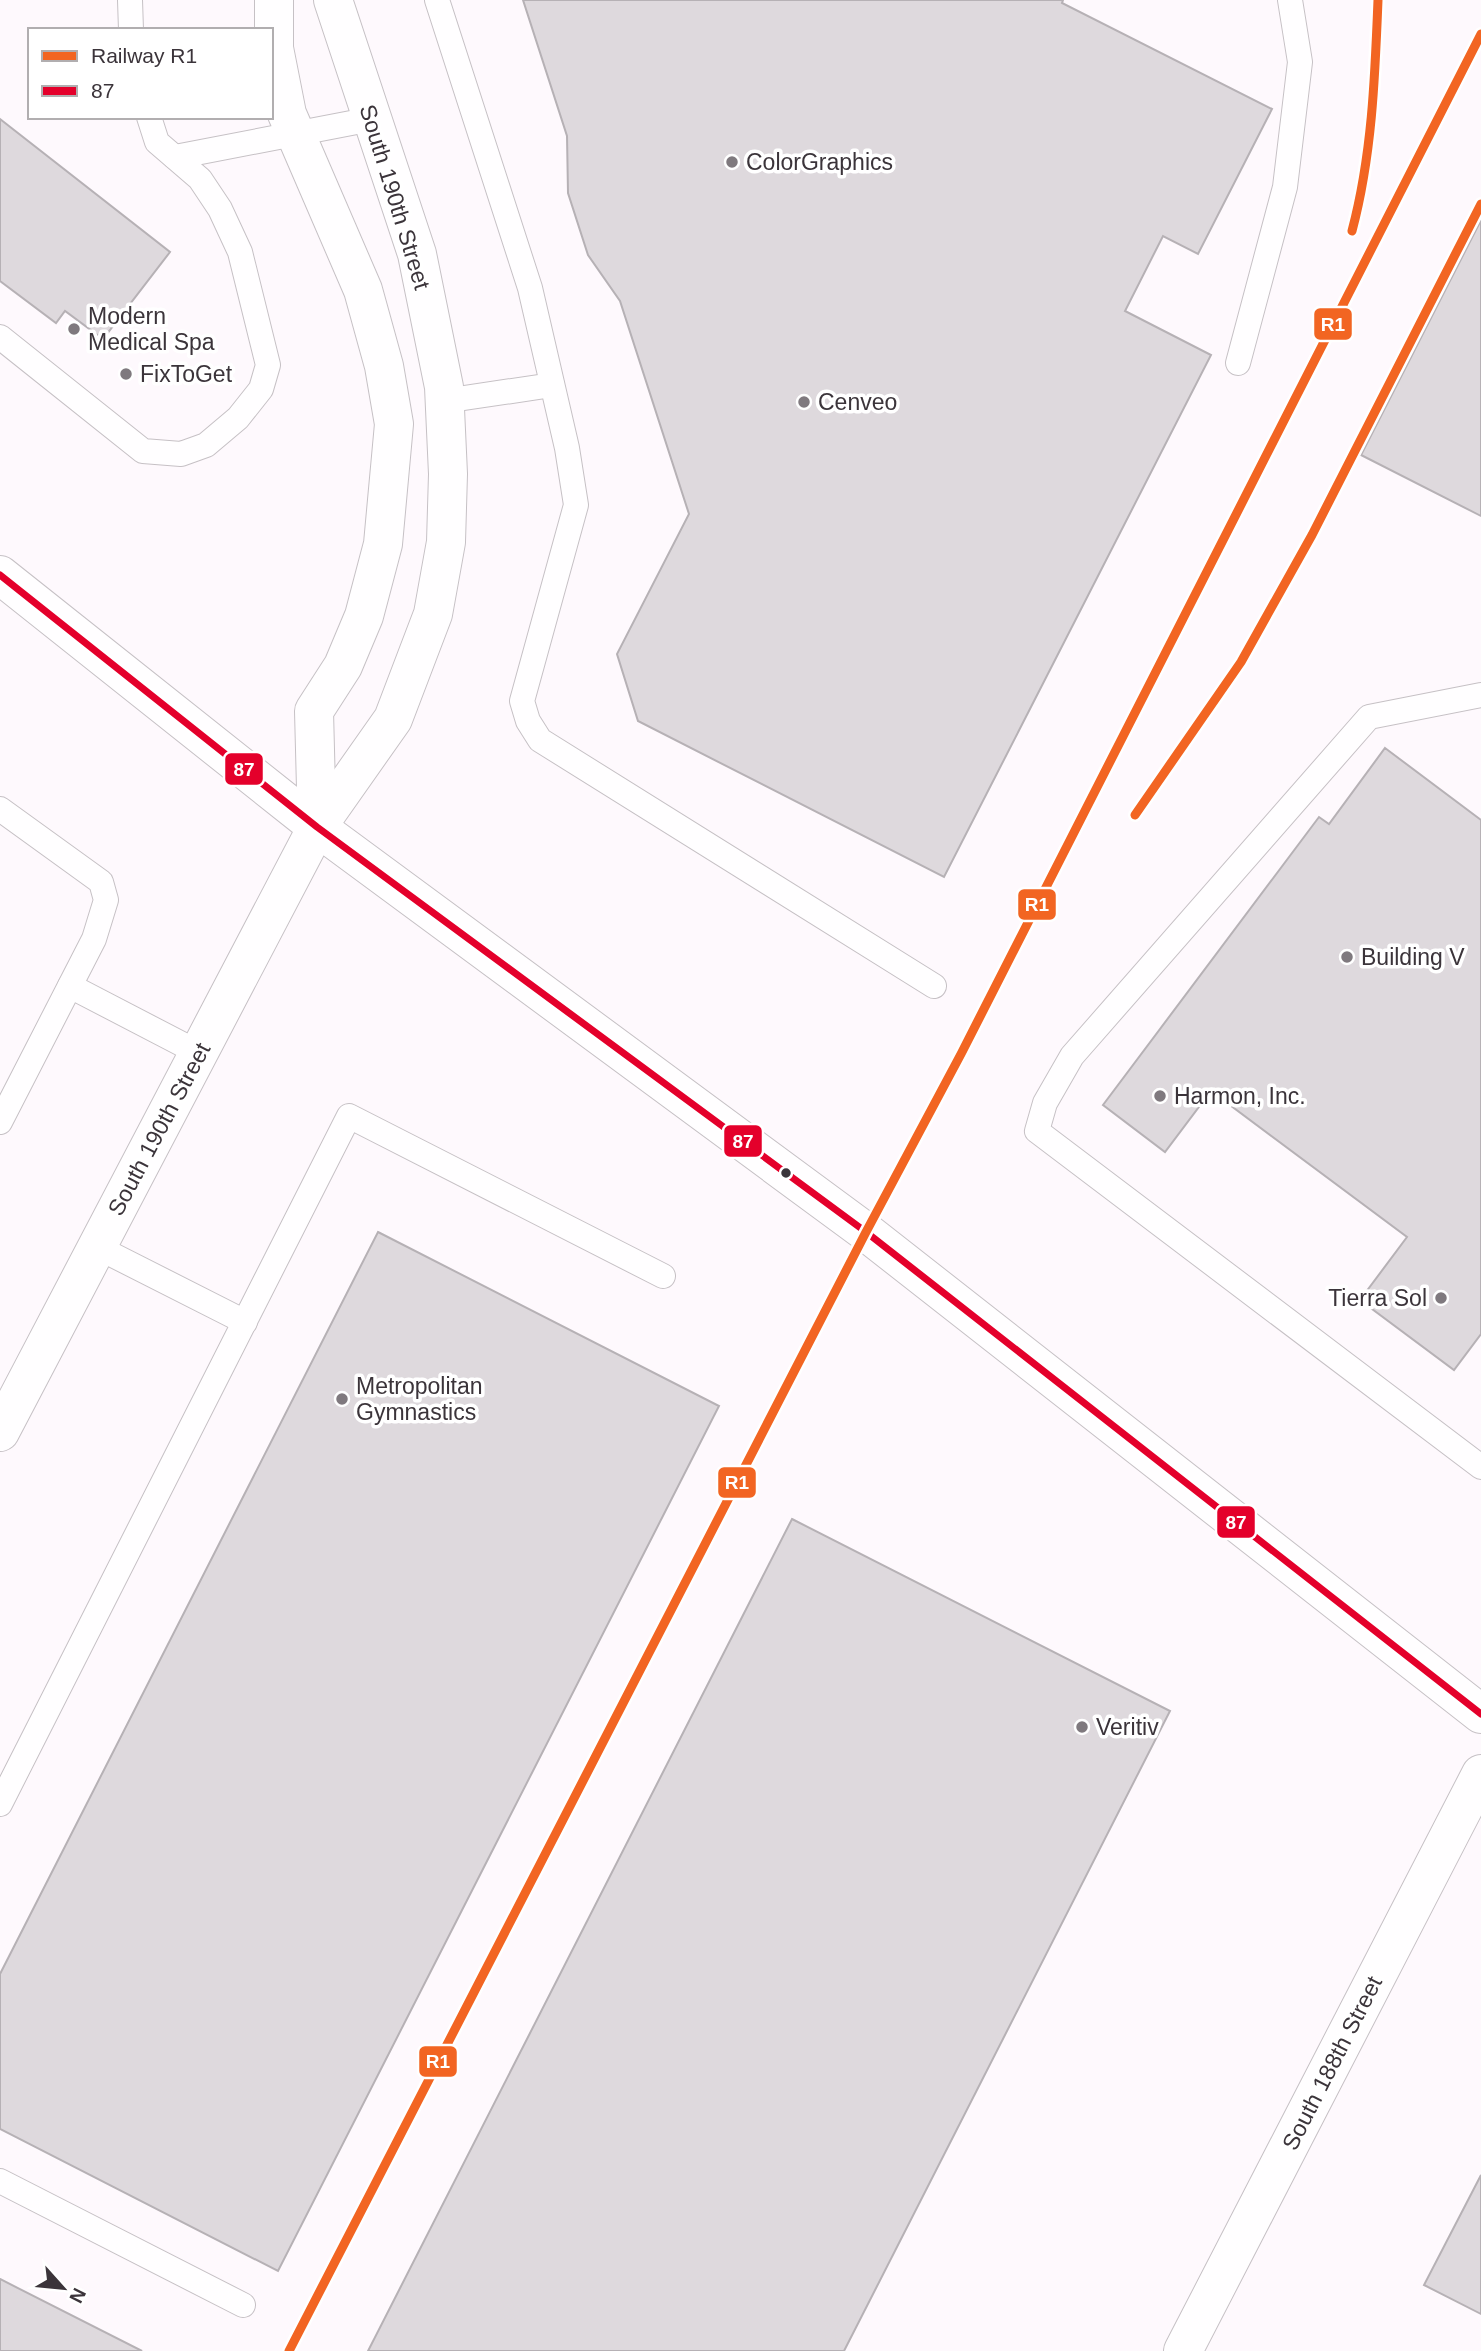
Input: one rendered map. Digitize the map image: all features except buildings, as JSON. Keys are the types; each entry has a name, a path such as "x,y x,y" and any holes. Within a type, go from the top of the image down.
{"street":[{"name":"South 190th Street","path":"274,0 274,48 286,114 363,290 384,366 394,424 383,544 364,616 343,666 314,711 317,827"},
{"name":"South 190th Street","path":"1,1428 317,827 393,719 433,614 446,542 448,474 444,401 417,254 333,0"},
{"path":"0,575 317,827 866,1232 1481,1714"},
{"name":"South 188th Street","path":"1183,2351 1481,1774"}],"lane":[{"path":"130,0 131,28"},
{"path":"437,0 530,288 576,505 522,701 528,721 540,740 934,986"},
{"path":"1238,363 1286,187 1300,62 1290,0"},
{"path":"0,337 143,451 181,454 206,445 238,418 261,389 268,365 240,252 220,209 200,179 157,142 150,119"},
{"path":"175,158 372,119"},
{"path":"444,401 552,386"},
{"path":"1481,695 1369,717 1072,1056 1045,1102 1037,1131 1481,1467"},
{"path":"0,809 102,882 106,900 94,939 0,1122"},
{"path":"70,986 199,1053"},
{"path":"0,1804 349,1116 663,1276"},
{"path":"97,1247 245,1322"},
{"path":"0,2181 243,2305"}],"rail line":[{"name":"R1","path":"1352,231 1368,145 1378,0"},
{"name":"R1","path":"289,2351 866,1232 961,1054 1481,34"},
{"name":"R1","path":"1135,815 1241,662 1312,535 1481,204"}],"transit line":[{"name":"87","path":"0,575 317,827 866,1232 1481,1714"}],"place":[{"name":"ColorGraphics","path":"732,162"},
{"name":"Modern Medical Spa","path":"74,329"},
{"name":"FixToGet","path":"126,374"},
{"name":"Cenveo","path":"804,402"},
{"name":"Building V","path":"1347,957"},
{"name":"Harmon, Inc.","path":"1160,1096"},
{"name":"Tierra Sol","path":"1441,1298"},
{"name":"Metropolitan Gymnastics","path":"342,1399"},
{"name":"Veritiv","path":"1082,1727"}]}
